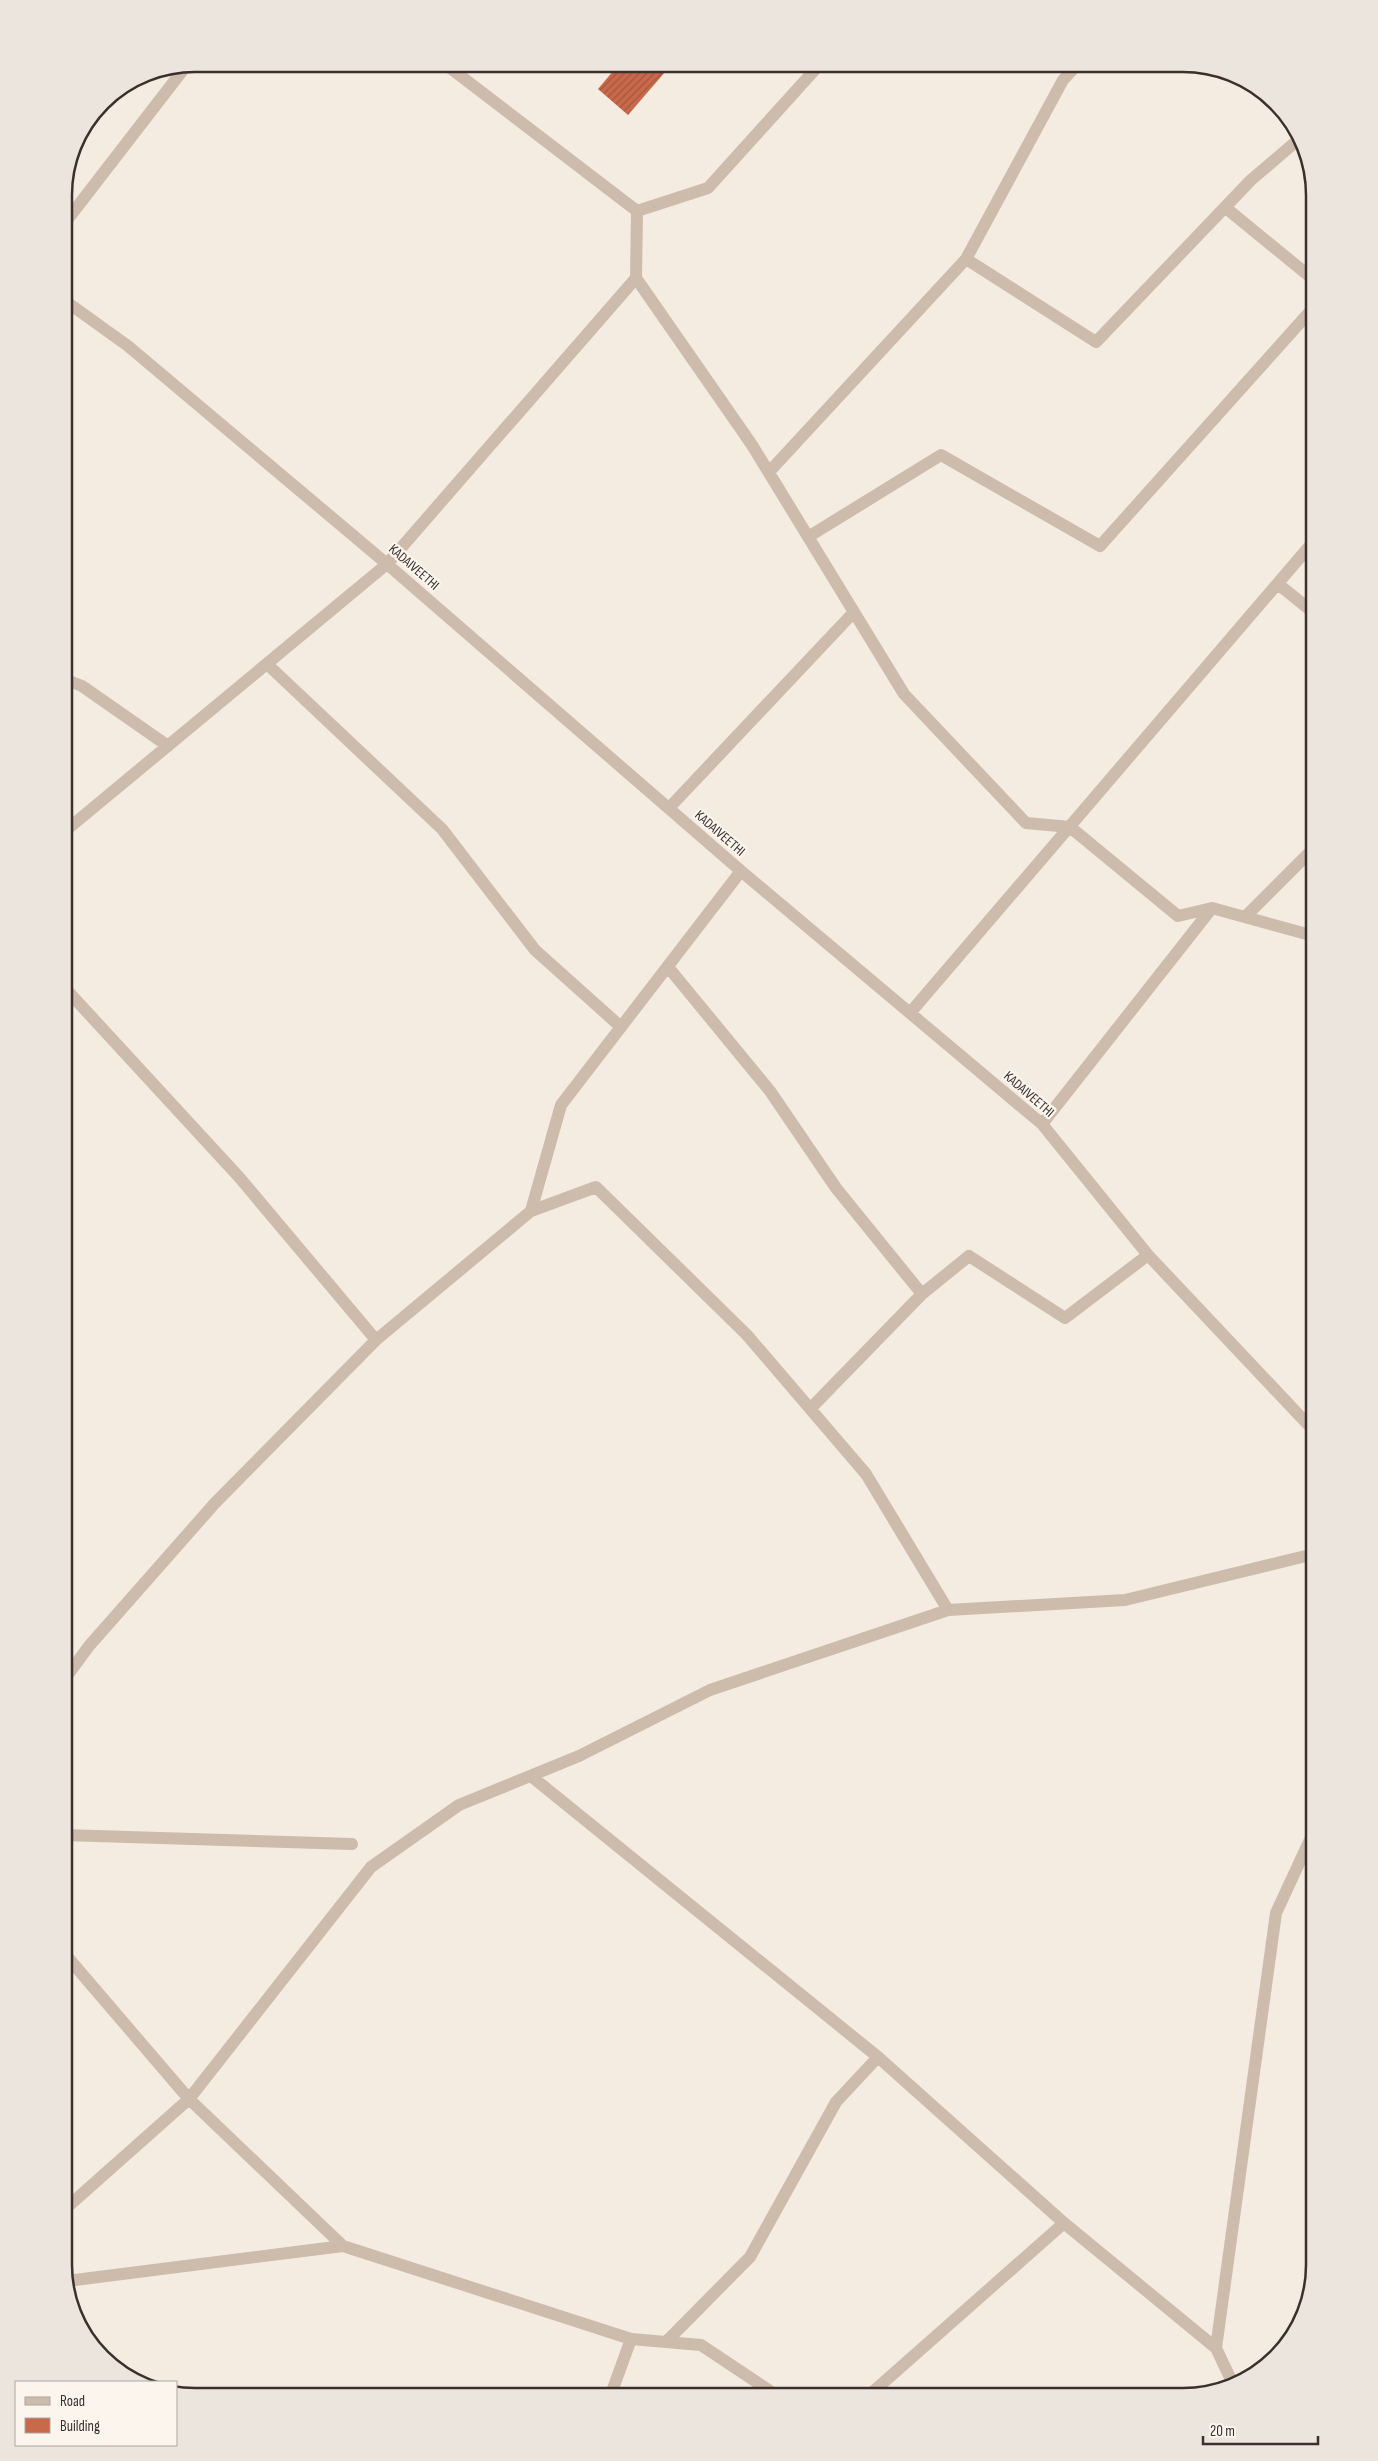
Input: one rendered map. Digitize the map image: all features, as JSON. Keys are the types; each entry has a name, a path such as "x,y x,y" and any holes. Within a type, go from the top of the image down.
{"street":[{"path":"457,73 637,211"},
{"path":"637,211 708,188 812,73"},
{"path":"769,472 966,259 1063,80 1070,73"},
{"path":"73,212 180,74"},
{"path":"966,259 1096,342 1251,180 1294,144"},
{"path":"1226,208 1306,273"},
{"path":"637,211 636,278 769,472 904,694 1026,823 1070,826 1178,916 1212,908 1306,934"},
{"path":"73,825 387,564 636,278"},
{"name":"KADAIVEETHI","path":"73,306 128,346 387,564 741,871 1042,1124 1148,1254 1306,1422"},
{"path":"808,537 941,454 1100,546 1306,315"},
{"path":"910,1013 1306,551"},
{"path":"1278,584 1306,607"},
{"path":"669,808 854,612"},
{"path":"266,664 442,829 535,950 621,1027"},
{"path":"73,682 82,686 168,746"},
{"path":"1245,918 1306,856"},
{"path":"531,1211 561,1105 741,871"},
{"path":"1042,1124 1212,908"},
{"path":"668,967 770,1091 836,1188 922,1294"},
{"path":"73,996 239,1177 376,1340"},
{"path":"72,1669 89,1646 215,1503 376,1340 531,1211 596,1186 747,1335 866,1474 948,1610"},
{"path":"810,1408 922,1294 969,1256 1065,1318 1148,1254"},
{"path":"72,2203 189,2099 371,1867 458,1805 578,1756 710,1690 948,1610 1125,1600 1306,1556"},
{"path":"531,1776 878,2057 1064,2223 1216,2348 1230,2378"},
{"path":"72,1835 352,1844"},
{"path":"1216,2348 1276,1913 1306,1848"},
{"path":"72,1963 189,2099 344,2246"},
{"path":"666,2342 750,2257 836,2102 878,2057"},
{"path":"876,2388 1064,2223"},
{"path":"74,2280 344,2246 631,2339 701,2345 766,2388"},
{"path":"613,2388 631,2339"}],"building":[{"path":"611,73 664,73 628,115 598,89"}]}
